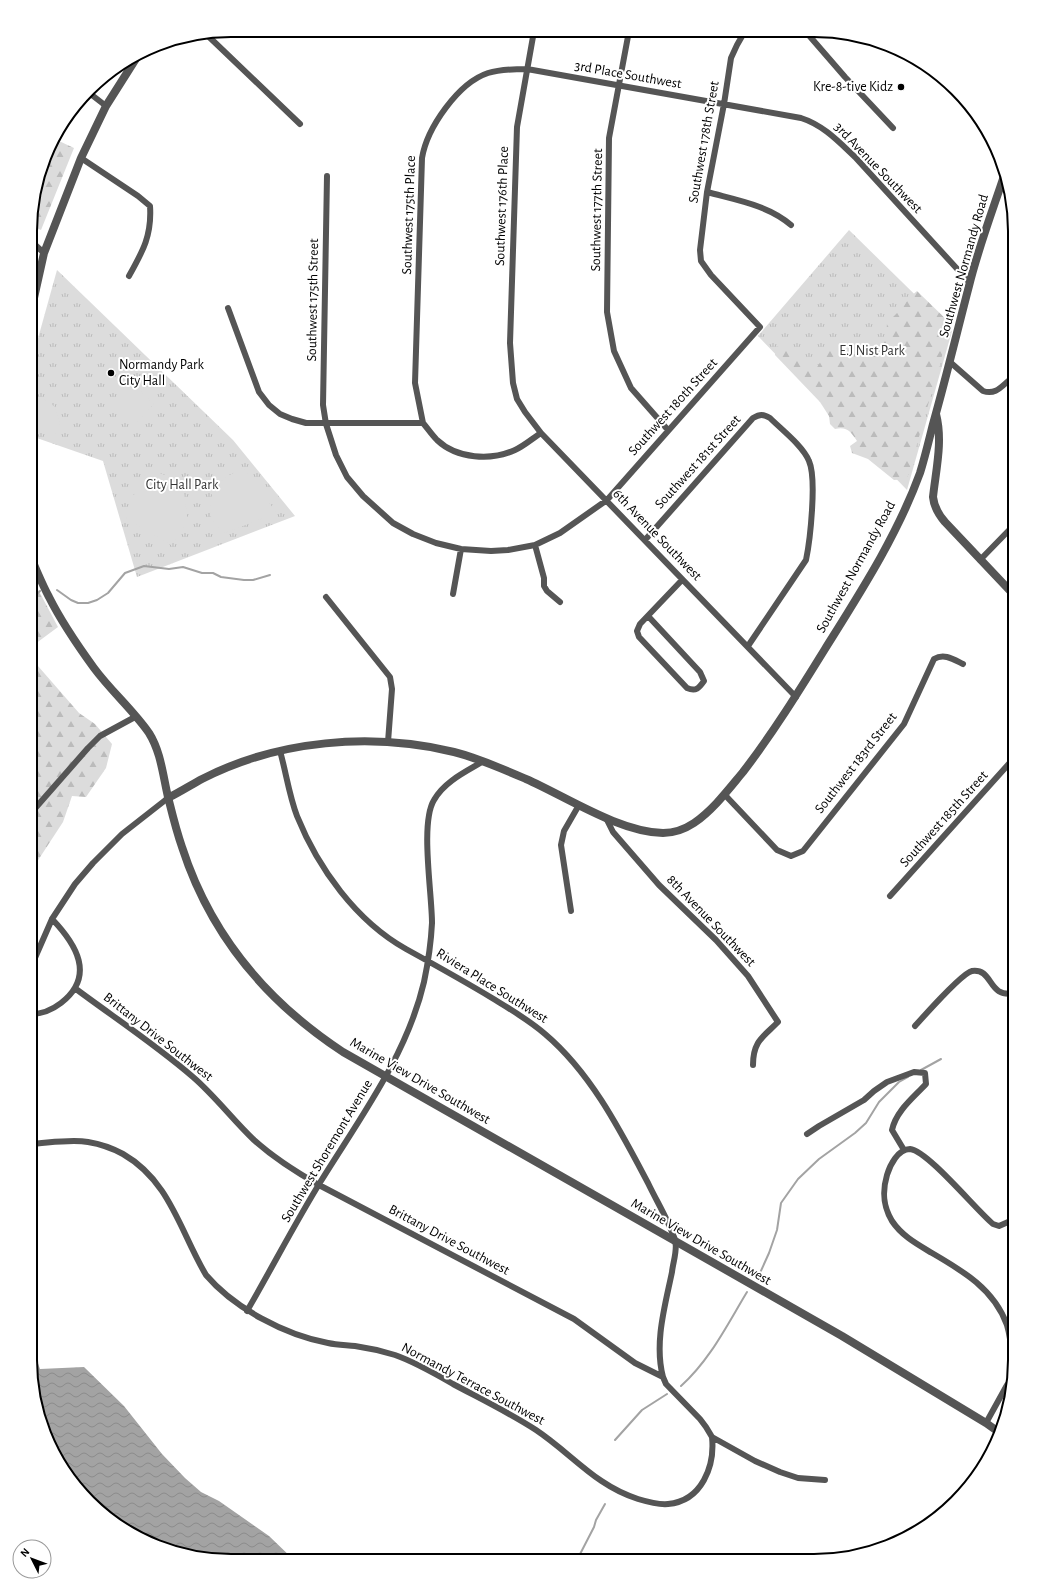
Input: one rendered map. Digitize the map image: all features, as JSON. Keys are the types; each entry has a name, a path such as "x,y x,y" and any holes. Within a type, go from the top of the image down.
{"street":[{"name":"Southwest 176th Place","path":"512,383 510,343 517,127 533,37"},
{"name":"Southwest 177th Street","path":"628,37 609,138 607,312 614,351 631,388 668,430"},
{"name":"Southwest 178th Street","path":"742,37 731,58 724,104 707,192 700,242 701,261 711,275 760,327 758,331"},
{"path":"810,37 845,78 893,128"},
{"path":"210,38 300,124"},
{"path":"37,284 44,253 81,158 106,106 134,63"},
{"name":"Southwest 175th Place","path":"423,424 415,383 422,158 424,146 442,113 462,90 476,79 486,74 507,69 527,69"},
{"name":"3rd Place Southwest","path":"527,69 724,104"},
{"path":"92,96 106,106"},
{"name":"3rd Avenue Southwest","path":"724,104 801,118 812,122 824,130 855,157 970,282"},
{"path":"81,158 138,196 150,206 150,232 144,250 129,276"},
{"name":"Southwest 175th Street","path":"327,176 323,405 326,424 336,455 347,477 376,509 393,523 413,534 436,543 461,549"},
{"name":"Southwest Normandy Road","path":"168,798 204,778 239,764 280,751 326,743 362,741 388,742 455,753 482,762 526,780 606,818 626,825 664,833 680,830 694,823 725,795 760,750 796,697 865,584 898,525 920,472 970,282 1002,183"},
{"path":"707,192 768,210 781,216 791,225"},
{"path":"37,247 44,253"},
{"path":"228,308 259,392 269,405 280,414 292,420 306,423 326,424 423,424 438,441 451,449 466,455 480,457 500,455 516,449 541,433"},
{"name":"Southwest 180th Street","path":"461,549 491,551 508,550 535,545 560,533 607,500 758,331"},
{"path":"950,362 983,390 988,392 995,392 1008,382"},
{"name":"6th Avenue Southwest","path":"512,383 525,412 541,433 796,697"},
{"path":"936,413 940,426 940,442 933,497 934,505 938,514 945,522 1008,589"},
{"name":"Southwest 181st Street","path":"645,540 753,418 759,414 764,414 770,418 804,452 810,462 812,476 812,507 806,560 748,646"},
{"path":"980,560 1008,531"},
{"path":"535,545 544,578 544,586 547,591 560,602"},
{"path":"454,594 461,549"},
{"name":"Marine View Drive Southwest","path":"37,571 49,597 95,669 149,734 161,765 168,798 182,846 210,913 226,940 246,966 268,991 294,1016 317,1034 386,1076 842,1336 995,1429"},
{"path":"648,616 700,672 704,681 699,688 692,690 687,688 639,637 637,631 640,624 682,580"},
{"path":"326,596 390,678 392,689 388,742"},
{"name":"Southwest 183rd Street","path":"725,795 777,850 791,856 803,851 904,724 934,658 946,656 963,664"},
{"path":"37,806 100,736 136,717"},
{"name":"Riviera Place Southwest","path":"280,751 297,815 312,848 336,886 379,931 405,948 512,1010 539,1029 559,1046 583,1076 620,1130 667,1221 676,1242"},
{"name":"Southwest Shoremont Avenue","path":"247,1311 319,1185 386,1076 405,1037 418,1006 428,960 432,924 427,837 428,813 433,800 440,790 448,783 482,762"},
{"name":"Southwest 185th Street","path":"890,896 1008,765"},
{"path":"37,953 52,919 75,884 93,862 122,834 168,798"},
{"path":"571,911 561,845 564,831 579,805"},
{"name":"8th Avenue Southwest","path":"606,818 616,836 659,885 716,940 748,976 778,1022 756,1044 753,1065"},
{"path":"37,1014 42,1014 53,1009 66,999 76,989 80,974 80,962 72,943 52,919"},
{"path":"915,1026 961,978 972,971 979,972 986,976 1002,994 1008,994"},
{"name":"Brittany Drive Southwest","path":"76,989 194,1077 254,1140 276,1159 319,1185 574,1319 635,1363 663,1377 666,1384 706,1427 712,1437 755,1461 780,1472 798,1478 824,1480"},
{"path":"807,1134 818,1126 864,1100 887,1082 914,1072 925,1073 926,1084 894,1121 892,1130 904,1150"},
{"name":"Normandy Terrace Southwest","path":"37,1144 87,1142 103,1145 135,1162 150,1175 169,1200 206,1275 221,1292 247,1311 293,1334 312,1340 329,1344 376,1350 408,1360 536,1430 549,1439 591,1475 625,1495 648,1502 668,1505 687,1498 699,1488 706,1477 711,1464 713,1451 712,1437"},
{"path":"1008,1222 999,1226 993,1224 928,1159 916,1150 904,1150 896,1157 888,1170 883,1193 886,1208 899,1230 908,1238 967,1274 986,1290 1000,1310 1008,1331"},
{"path":"663,1377 659,1360 662,1326 676,1242"},
{"path":"986,1423 1006,1386"}],"green space":[{"path":"59,141 74,148 41,230 37,228 37,218 41,193 47,169"},
{"name":"E.J Nist Park","path":"849,230 952,331 907,490 758,336"},
{"name":"City Hall Park","path":"57,270 233,440 295,516 137,577 103,461 37,438 37,342"},
{"path":"917,291 951,324 907,479 894,480 868,459 852,453 850,446 857,441 851,432 843,428 835,429 830,424 829,416 820,402 775,355 775,347 785,346 802,361 816,369 827,351 831,348 843,353 849,360 854,359 858,356 857,348 866,341 872,339 886,339 887,323"},
{"path":"137,388 154,404 137,422 120,405"},
{"path":"37,398 44,399 55,407 60,422 55,436 37,431"},
{"path":"148,468 169,477 184,493 188,522 171,545 123,516"},
{"path":"243,468 277,513 222,534 210,515 212,493 224,478"},
{"path":"37,587 58,627 37,643"},
{"path":"37,665 79,713 95,724 112,744 106,768 86,797 72,796 63,822 37,862"}],"water":[{"path":"37,1361 40,1369 84,1367 124,1406 162,1454 185,1478 201,1492 219,1501 269,1536 288,1554 218,1554 193,1550 169,1544 145,1534 113,1514 85,1488 70,1468 57,1446 47,1422 41,1398 37,1373"}],"waterway":[{"path":"57,590 78,603 88,603 97,600 108,593 125,573 144,566 169,569 183,567 202,573 213,573 221,577 244,580 253,580 270,575"},
{"path":"37,594 40,591"},
{"path":"921,1070 941,1059"},
{"path":"760,1273 777,1230 781,1203 798,1179 819,1159 855,1133 866,1123 879,1102 899,1082 908,1077"},
{"path":"681,1386 701,1365 709,1354 747,1292"},
{"path":"615,1440 642,1410 667,1394"},
{"path":"580,1554 605,1504"}],"place":[{"name":"Kre-8-tive Kidz","path":"901,87"},
{"name":"Normandy Park City Hall","path":"111,373"}]}
